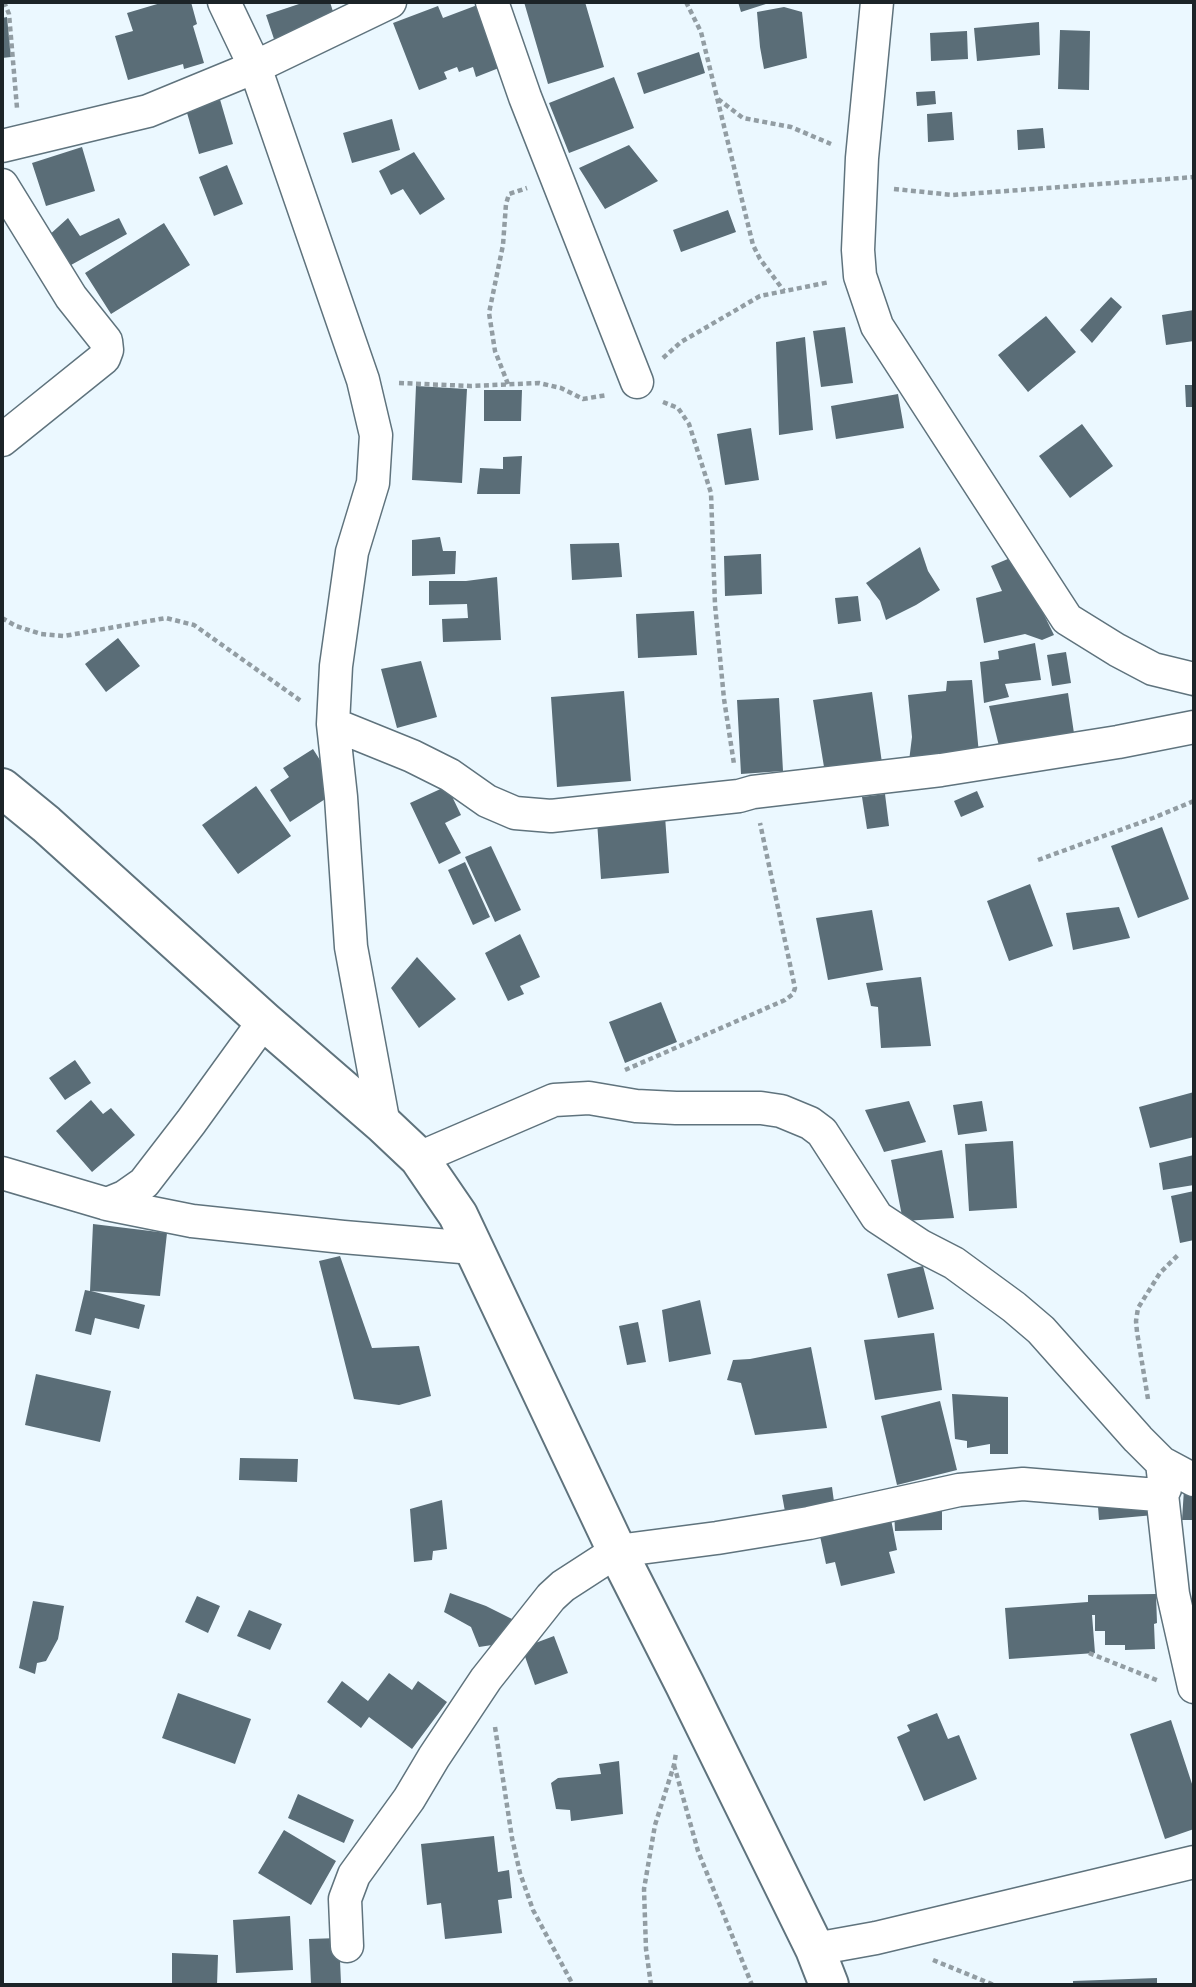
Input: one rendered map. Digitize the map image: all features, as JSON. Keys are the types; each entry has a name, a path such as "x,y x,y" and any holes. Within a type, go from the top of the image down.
{"main road":[{"path":"2,788 46,824 264,1021 384,1125 419,1158 458,1214 617,1551 815,1949 829,1985"}],"street":[{"path":"224,2 255,67 363,380 376,435 373,483 352,552 336,666 333,724 341,797 351,947 384,1125"},
{"path":"10,143 148,111 255,67 390,2"},
{"path":"492,2 525,97 646,392"},
{"path":"904,2 877,9 862,171 858,250 860,276 877,326 1067,619 1153,669 1194,679"},
{"path":"2,185 71,297 106,341 107,350 104,358 2,440"},
{"path":"333,724 412,756 450,775 487,801 514,813 551,816 941,769 1118,742 1194,727"},
{"path":"107,1203 124,1197 144,1183 264,1021"},
{"path":"419,1158 554,1100 589,1098 636,1106 761,1108 781,1111 810,1123 822,1132 877,1217 921,1246 954,1263 1041,1329 1138,1439 1163,1463 1194,1480"},
{"path":"2,1173 107,1203 192,1221 473,1248"},
{"path":"1163,1463 1165,1489 1162,1494 1182,1686"},
{"path":"347,1946 345,1899 354,1875 409,1799 486,1679 551,1597 563,1586 617,1551 809,1523 958,1490 1023,1484 1162,1494"},
{"path":"815,1949 876,1938 1194,1862"}],"path":[{"path":"4,2 9,15 10,143"},
{"path":"686,2 701,32 753,245 784,291"},
{"path":"717,99 743,118 799,129 862,171 953,195 1194,177"},
{"path":"508,384 495,351 489,313 503,245 506,204 509,194 557,177"},
{"path":"616,1074 785,1000 795,988 724,699 715,605 711,493 688,424 678,408 646,392"},
{"path":"2,618 41,634 64,636 166,618 194,625 333,724"},
{"path":"1038,860 1194,801"},
{"path":"1138,1439 1151,1414 1137,1332 1138,1308 1160,1273 1178,1255"},
{"path":"1089,1653 1182,1686"},
{"path":"486,1679 520,1874 533,1910 573,1985"},
{"path":"651,1985 646,1950 644,1889 655,1825 676,1752"},
{"path":"674,1765 698,1851 752,1985"},
{"path":"928,1959 994,1985"}],"building":[{"path":"164,2 191,2 197,24 193,26 204,63 184,69 183,64 128,80 115,36 133,31 127,13"},
{"path":"305,2 330,2 335,18 274,39 266,15"},
{"path":"524,2 585,2 604,67 548,84"},
{"path":"738,2 772,2 741,12"},
{"path":"480,4 504,66 476,77 473,67 459,72 457,67 444,72 447,79 419,90 393,23 438,6 443,18"},
{"path":"784,7 802,12 807,58 764,69 757,12"},
{"path":"7,17 11,57 2,58 2,18"},
{"path":"1039,22 1040,55 977,61 974,28"},
{"path":"1060,30 1090,31 1089,90 1058,89"},
{"path":"967,31 968,59 931,61 930,33"},
{"path":"699,52 705,73 644,94 637,73"},
{"path":"614,77 634,128 569,153 549,103"},
{"path":"935,91 936,104 917,106 916,92"},
{"path":"219,96 233,144 199,154 185,106"},
{"path":"952,112 954,140 928,142 927,114"},
{"path":"392,119 400,150 352,163 343,133"},
{"path":"1043,128 1045,148 1018,150 1017,130"},
{"path":"629,145 658,181 605,209 579,168"},
{"path":"82,147 95,191 46,206 32,163"},
{"path":"414,152 445,199 420,215 403,189 391,195 379,171"},
{"path":"227,165 243,204 214,216 199,177"},
{"path":"728,210 736,232 681,252 673,230"},
{"path":"68,218 80,236 119,218 127,234 71,265 47,237"},
{"path":"164,223 190,265 111,314 85,273"},
{"path":"1111,297 1122,307 1092,343 1080,330"},
{"path":"1194,310 1194,341 1166,345 1162,315"},
{"path":"1046,316 1076,352 1028,392 998,355"},
{"path":"845,327 853,383 821,387 813,331"},
{"path":"805,337 813,430 779,435 776,342"},
{"path":"1185,385 1194,385 1194,407 1186,407"},
{"path":"416,386 467,389 462,483 412,480"},
{"path":"484,390 522,390 521,421 484,421"},
{"path":"898,394 904,428 836,439 831,406"},
{"path":"1082,424 1113,466 1070,498 1039,456"},
{"path":"751,428 759,480 725,485 717,434"},
{"path":"522,456 520,494 477,494 480,468 503,469 503,457"},
{"path":"440,537 443,551 456,551 455,574 412,576 412,540"},
{"path":"619,543 622,577 572,580 570,544"},
{"path":"920,547 928,571 940,590 886,620 880,601 866,583"},
{"path":"761,554 762,594 725,596 724,556"},
{"path":"1015,556 1054,635 1042,640 1025,634 984,643 976,598 1002,591 991,566"},
{"path":"497,577 501,640 443,642 442,619 468,618 467,604 429,605 429,581 466,581"},
{"path":"858,596 861,621 838,624 835,598"},
{"path":"694,611 697,655 638,658 636,614"},
{"path":"118,638 140,666 106,692 85,664"},
{"path":"1035,643 1041,680 1005,684 1009,697 984,703 980,662 999,659 998,651"},
{"path":"1066,652 1071,683 1052,686 1047,655"},
{"path":"421,661 437,717 397,728 381,669"},
{"path":"972,680 979,754 909,761 912,737 908,695 946,691 947,681"},
{"path":"624,691 631,781 557,787 551,697"},
{"path":"872,692 882,763 825,773 813,700"},
{"path":"1068,693 1075,740 1002,758 989,706"},
{"path":"779,698 783,771 741,774 737,700"},
{"path":"313,749 339,790 290,822 270,790 289,777 283,768"},
{"path":"256,786 291,836 238,874 202,825"},
{"path":"447,786 461,815 445,823 461,853 439,864 410,803"},
{"path":"977,791 984,807 961,817 954,801"},
{"path":"885,794 889,826 867,829 862,797"},
{"path":"665,816 669,873 601,879 597,821"},
{"path":"1162,827 1189,899 1138,918 1111,846"},
{"path":"491,846 521,910 495,922 465,857"},
{"path":"465,862 490,917 473,925 448,870"},
{"path":"1030,884 1053,946 1009,961 987,901"},
{"path":"1119,907 1130,938 1073,950 1066,913"},
{"path":"872,910 883,970 828,980 816,918"},
{"path":"520,934 540,977 520,986 524,994 508,1001 485,953"},
{"path":"417,957 456,999 419,1028 391,988"},
{"path":"921,977 931,1046 881,1048 878,1007 871,1006 866,983"},
{"path":"661,1002 677,1042 625,1063 609,1022"},
{"path":"75,1060 91,1083 65,1100 49,1078"},
{"path":"1194,1092 1194,1137 1150,1148 1139,1107"},
{"path":"91,1100 103,1114 111,1108 135,1135 92,1172 56,1131"},
{"path":"909,1101 926,1142 884,1152 865,1110"},
{"path":"982,1101 987,1131 958,1135 953,1105"},
{"path":"1013,1141 1017,1208 969,1211 965,1144"},
{"path":"942,1150 954,1218 903,1221 891,1160"},
{"path":"1194,1155 1194,1185 1163,1190 1159,1163"},
{"path":"1194,1191 1194,1240 1180,1243 1171,1196"},
{"path":"93,1224 167,1233 160,1296 91,1291 145,1305 139,1329 95,1318 91,1335 75,1331 85,1290 90,1291"},
{"path":"340,1256 372,1348 419,1346 431,1396 399,1405 354,1399 319,1261"},
{"path":"923,1266 934,1309 898,1318 887,1274"},
{"path":"700,1300 711,1354 669,1362 662,1310"},
{"path":"638,1322 646,1362 627,1365 619,1326"},
{"path":"934,1333 942,1390 875,1400 864,1340"},
{"path":"811,1347 827,1428 755,1435 741,1383 727,1380 733,1360"},
{"path":"36,1374 111,1391 100,1442 25,1425"},
{"path":"952,1394 1008,1397 1008,1454 990,1454 990,1444 967,1448 967,1441 955,1439"},
{"path":"940,1401 957,1470 897,1485 881,1416"},
{"path":"240,1458 298,1459 297,1482 239,1480"},
{"path":"832,1487 835,1509 786,1517 782,1495"},
{"path":"1152,1488 1154,1515 1099,1520 1097,1493"},
{"path":"1184,1489 1194,1491 1194,1520 1182,1520"},
{"path":"442,1500 447,1549 433,1551 432,1560 414,1562 410,1509"},
{"path":"889,1509 897,1550 889,1552 895,1573 841,1586 835,1562 826,1564 817,1522"},
{"path":"942,1509 942,1530 895,1531 894,1510"},
{"path":"450,1593 514,1620 492,1645 479,1647 471,1627 444,1612"},
{"path":"1156,1594 1155,1649 1125,1650 1125,1645 1105,1645 1105,1631 1095,1631 1095,1615 1092,1615 1095,1653 1009,1659 1005,1608 1088,1602 1088,1595"},
{"path":"197,1596 220,1606 208,1633 185,1622"},
{"path":"33,1601 64,1606 58,1639 46,1661 37,1663 35,1674 19,1668"},
{"path":"249,1610 282,1624 270,1650 237,1636"},
{"path":"554,1636 568,1673 535,1685 522,1648"},
{"path":"389,1673 412,1690 418,1681 447,1702 412,1749 369,1717 361,1728 327,1702 342,1681 368,1701"},
{"path":"178,1693 251,1719 235,1764 162,1738"},
{"path":"937,1713 948,1739 959,1735 977,1779 924,1801 897,1737 910,1731 907,1725"},
{"path":"1171,1720 1194,1790 1194,1829 1165,1839 1130,1734"},
{"path":"619,1761 623,1814 571,1821 570,1810 556,1809 551,1783 558,1778 601,1774 599,1764"},
{"path":"298,1794 354,1820 344,1843 288,1818"},
{"path":"284,1830 336,1861 311,1905 258,1873"},
{"path":"494,1836 498,1872 509,1870 512,1898 498,1900 502,1933 445,1939 441,1903 427,1905 421,1844"},
{"path":"290,1916 293,1970 236,1973 233,1920"},
{"path":"339,1938 341,1983 311,1984 309,1939"},
{"path":"172,1953 218,1955 217,1985 172,1985"},
{"path":"1157,1978 1157,1985 1073,1985 1073,1981"}]}
